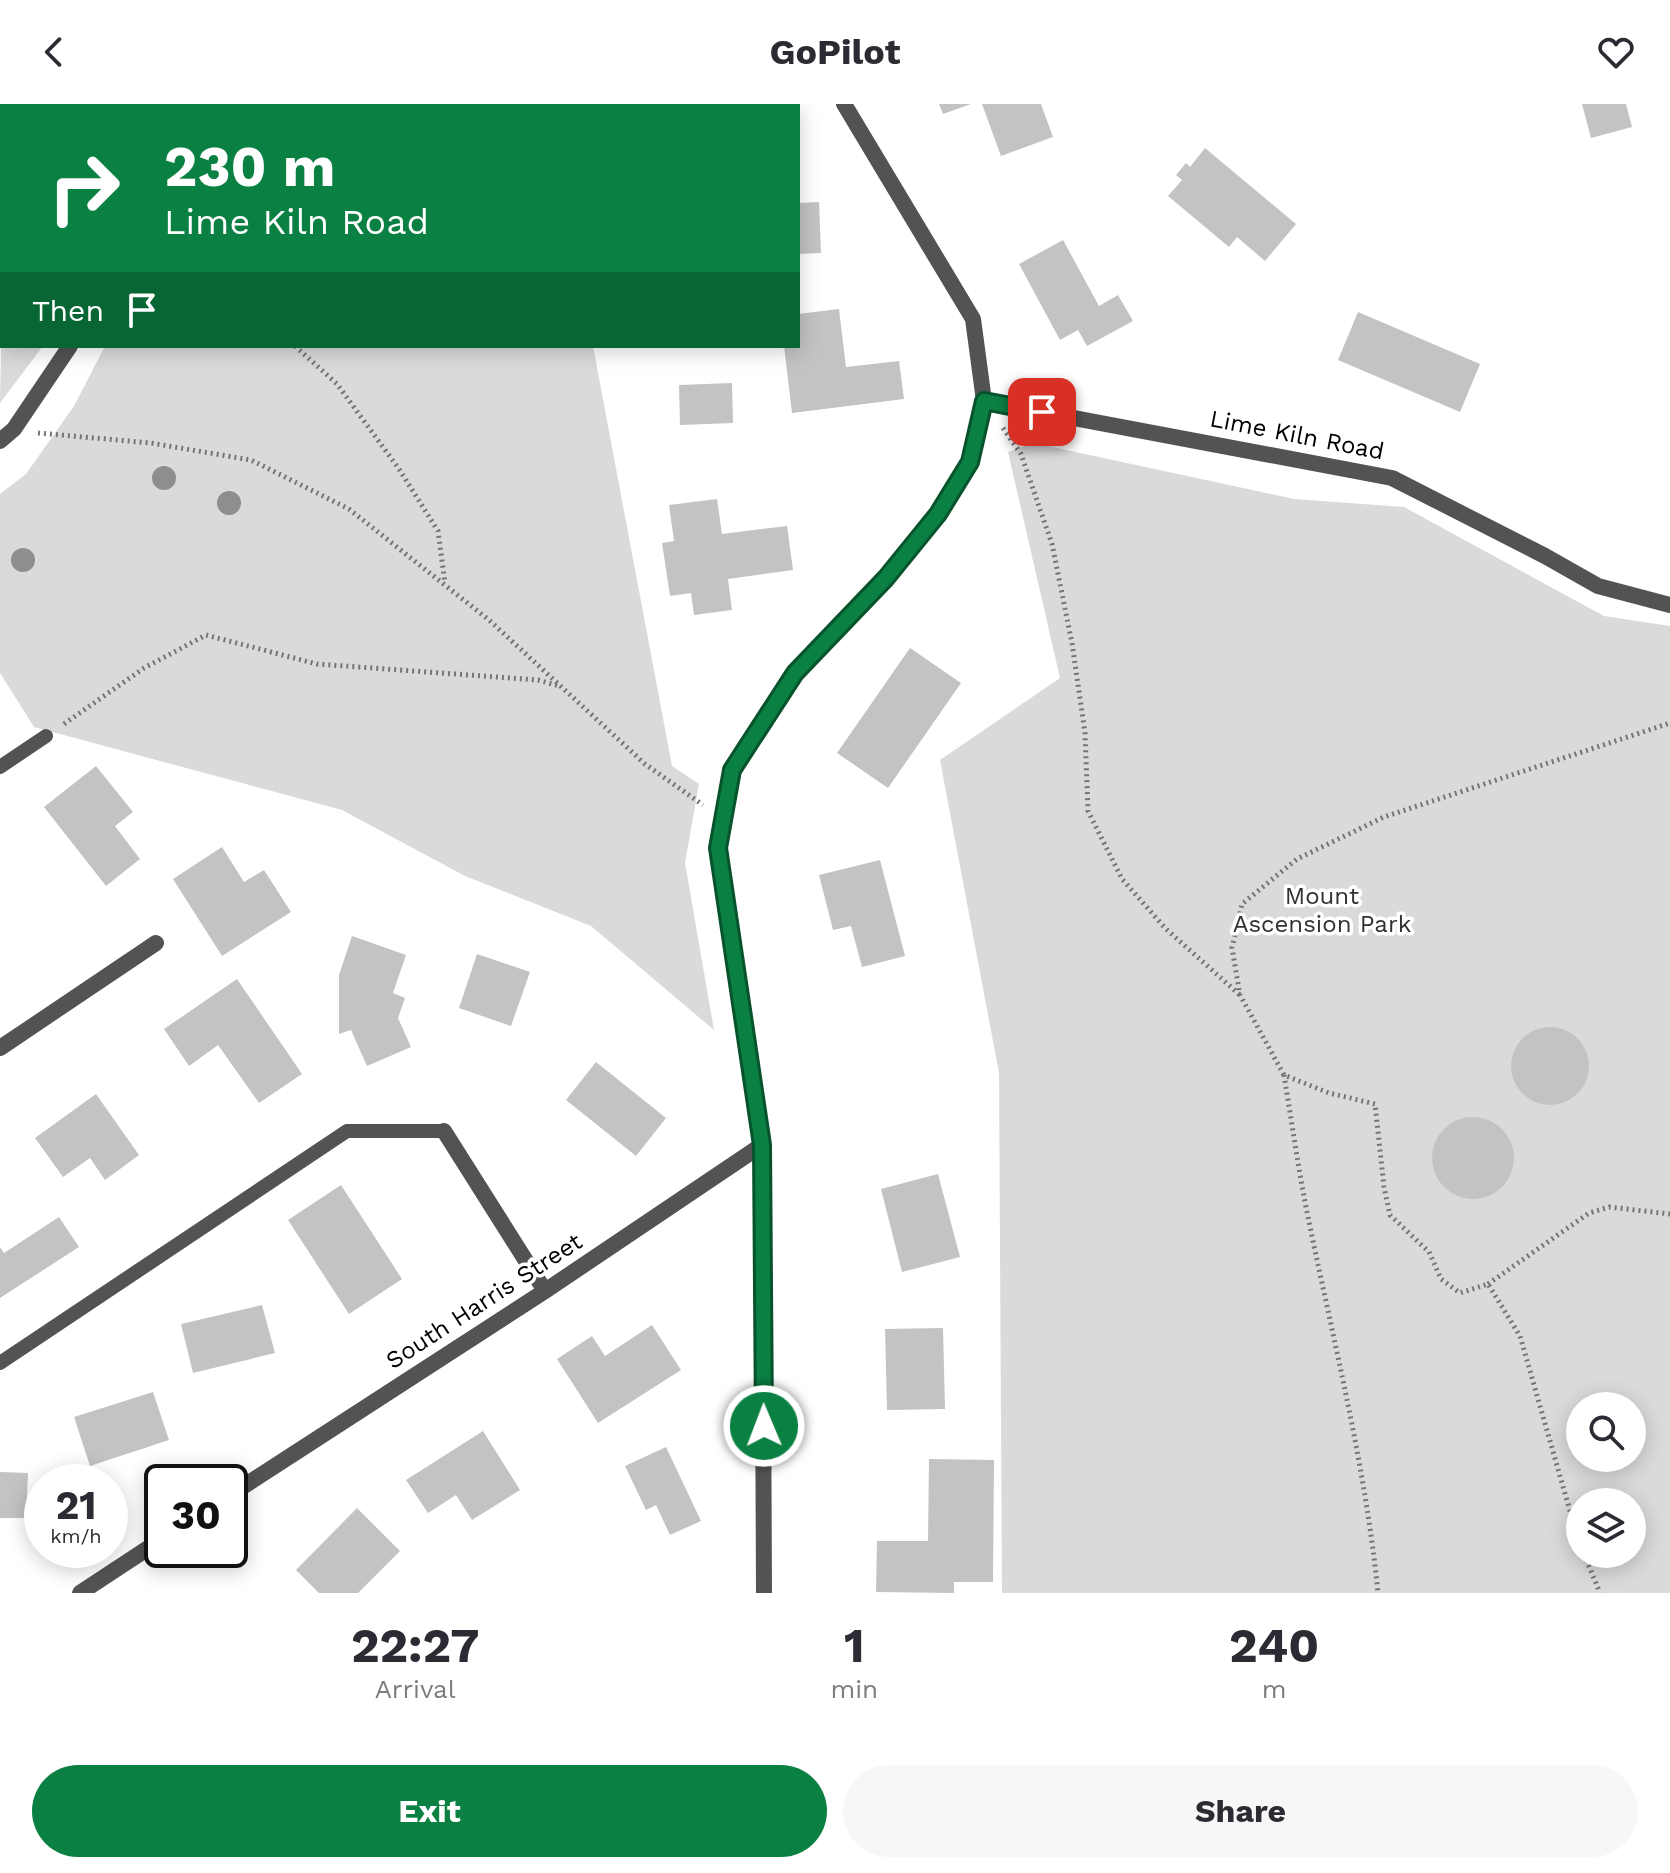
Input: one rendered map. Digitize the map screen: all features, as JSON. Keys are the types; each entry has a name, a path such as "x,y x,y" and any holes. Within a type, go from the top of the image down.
{"street":[{"path":"764,1593 762,1145 718,848 732,770 795,673 886,578 946,501 970,462 984,401 973,319 844,104"},
{"path":"0,441 14,429 69,348"},
{"name":"Lime Kiln Road","path":"984,401 1392,478 1598,586 1670,605"},
{"path":"0,1048 156,943"},
{"path":"444,1131 545,1291"},
{"name":"South Harris Street","path":"248,1483 545,1291 762,1145"},
{"path":"80,1593 144,1551"}],"lane":[{"path":"0,767 46,736"},
{"path":"0,1363 347,1131 444,1131"}],"path":[{"path":"297,348 337,384 399,469 438,531 445,584"},
{"path":"984,401 1021,454 1052,544 1072,643 1085,733 1088,811 1122,879 1165,928 1240,995"},
{"path":"27,432 151,443 251,460 349,509 489,620 645,764 723,820"},
{"path":"46,736 144,668 206,635 317,664 538,680 561,686"},
{"path":"1378,1593 1372,1538 1305,1199 1284,1075 1240,995 1232,948 1242,904 1297,859 1384,817 1670,723"},
{"path":"1284,1075 1329,1093 1375,1104 1390,1215 1429,1252 1441,1279 1460,1293 1488,1284 1589,1213 1609,1207 1670,1214"},
{"path":"1488,1284 1520,1336 1566,1497"},
{"path":"1590,1568 1600,1593"}],"green space":[{"path":"1,348 41,348 0,403"},
{"path":"104,348 593,348 672,766 699,784 685,863 714,1030 591,926 465,876 342,810 34,727 0,673 0,494 26,474 74,406"},
{"name":"Mount Ascension Park","path":"1034,443 1294,499 1404,507 1604,616 1670,626 1670,1593 1002,1593 999,1073 940,760 1060,678 1008,452"}],"building":[{"path":"939,104 971,104 943,114"},
{"path":"982,104 1041,104 1053,137 1001,156"},
{"path":"1582,104 1626,104 1632,127 1591,138"},
{"path":"1205,148 1296,224 1265,261 1237,237 1229,247 1168,196 1182,180 1176,175 1186,163 1190,167"},
{"path":"819,202 821,253 800,254 800,203"},
{"path":"1063,240 1099,306 1118,295 1133,321 1087,346 1078,330 1060,340 1019,264"},
{"path":"839,309 846,367 899,361 904,399 792,413 784,348 800,348 800,314"},
{"path":"1358,312 1480,364 1460,412 1338,360"},
{"path":"732,383 733,423 680,425 679,385"},
{"path":"717,499 722,534 787,526 793,570 728,579 732,610 694,615 691,593 670,596 662,543 674,541 669,505"},
{"path":"910,648 961,683 888,788 837,753"},
{"path":"96,766 133,812 115,826 140,859 106,886 44,807"},
{"path":"222,847 244,882 264,870 291,912 222,956 173,879"},
{"path":"880,860 905,956 862,967 851,926 833,930 819,875"},
{"path":"352,936 406,955 393,993 405,998 398,1018 411,1047 367,1066 351,1030 339,1034 339,975"},
{"path":"477,954 530,972 511,1026 459,1008"},
{"path":"237,979 302,1074 259,1103 218,1045 189,1066 164,1029"},
{"path":"1542,1027 1558,1027 1572,1033 1583,1044 1589,1066 1583,1088 1572,1099 1558,1105 1542,1105 1528,1099 1517,1088 1511,1074 1511,1058 1517,1044 1528,1033"},
{"path":"596,1062 666,1118 636,1156 566,1100"},
{"path":"96,1094 139,1155 105,1180 90,1158 63,1177 35,1138"},
{"path":"1473,1117 1489,1120 1502,1129 1511,1142 1514,1158 1511,1174 1502,1187 1489,1196 1473,1199 1457,1196 1444,1187 1435,1174 1432,1158 1435,1142 1444,1129 1457,1120"},
{"path":"938,1174 960,1257 902,1272 881,1189"},
{"path":"341,1185 402,1279 349,1314 288,1220"},
{"path":"59,1217 79,1247 0,1298 0,1247 4,1253"},
{"path":"262,1305 275,1353 193,1373 181,1324"},
{"path":"652,1325 681,1370 598,1423 557,1359 592,1336 605,1356"},
{"path":"943,1328 945,1409 887,1410 885,1329"},
{"path":"153,1392 169,1440 89,1464 74,1417"},
{"path":"483,1431 520,1490 472,1520 456,1495 428,1513 406,1480"},
{"path":"666,1447 701,1521 670,1535 656,1505 646,1510 625,1466"},
{"path":"929,1459 994,1460 993,1582 954,1582 954,1593 876,1592 877,1541 928,1541"},
{"path":"0,1472 24,1473 24,1518 0,1518"},
{"path":"357,1508 400,1551 358,1593 319,1593 296,1570"}],"route":[{"path":"764,1426 762,1145 718,848 732,770 795,673 886,578 938,514 970,462 984,401 1042,412"}]}
